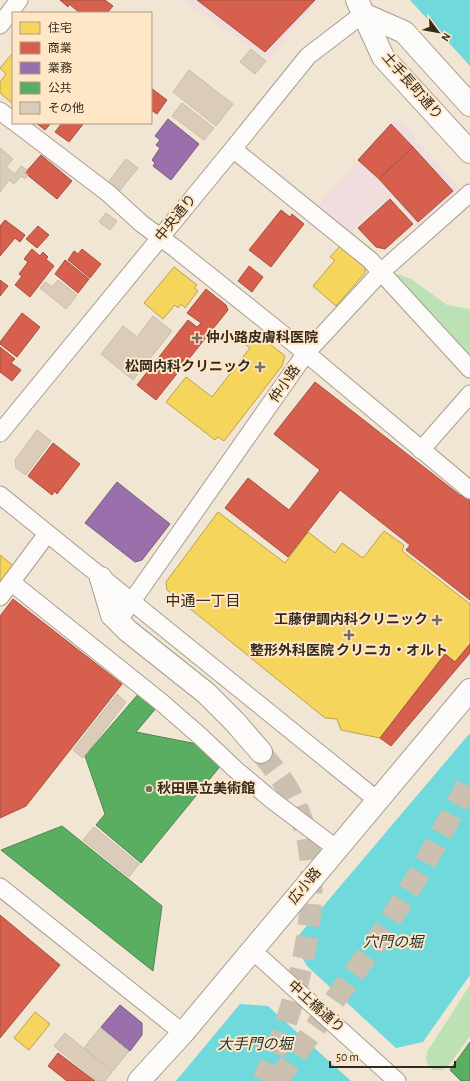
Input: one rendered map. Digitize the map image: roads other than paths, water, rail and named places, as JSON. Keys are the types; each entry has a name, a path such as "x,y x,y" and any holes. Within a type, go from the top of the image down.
{"main road":[{"name":"土手長町通り","path":"360,7 404,32 470,104"},
{"name":"土手長町通り","path":"360,7 383,57 470,152"},
{"path":"101,578 112,615 128,631 206,693 235,722 261,752"},
{"name":"広小路","path":"139,1081 252,950 470,690"}],"street":[{"path":"0,24 19,0"},
{"name":"中央通り","path":"0,433 308,56 360,7"},
{"path":"0,111 12,120"},
{"path":"17,124 108,193 142,224 176,249 306,353 470,490"},
{"path":"233,149 370,260 470,369"},
{"name":"仲小路","path":"118,621 306,353 381,272 470,193"},
{"path":"421,450 470,394"},
{"path":"0,495 377,800"},
{"path":"0,596 48,534"},
{"path":"11,582 161,702 236,770 272,800 337,849"},
{"path":"0,887 182,1032"},
{"name":"中土橋通り","path":"252,950 398,1081"}],"water":[{"path":"410,0 470,0 470,66"},
{"name":"穴門の堀","path":"470,733 470,975 423,1042 396,1048 307,966 300,954 298,936"},
{"name":"大手門の堀","path":"240,1004 268,1006 351,1081 176,1081"}],"tunnel":[{"path":"261,752 288,789 294,800 302,819 307,837 311,866 311,896 303,961 295,994 285,1025 263,1081"},
{"path":"277,1081 374,945 421,871 470,777"}],"place":[{"name":"仲小路皮膚科医院","path":"197,338"},
{"name":"松岡内科クリニック","path":"260,367"},
{"name":"工藤伊調内科クリニック","path":"437,620"},
{"name":"整形外科医院 クリニカ・オルト","path":"349,635"},
{"name":"秋田県立美術館","path":"149,789"}],"district":[{"name":"中通一丁目","path":"203,601"}]}
